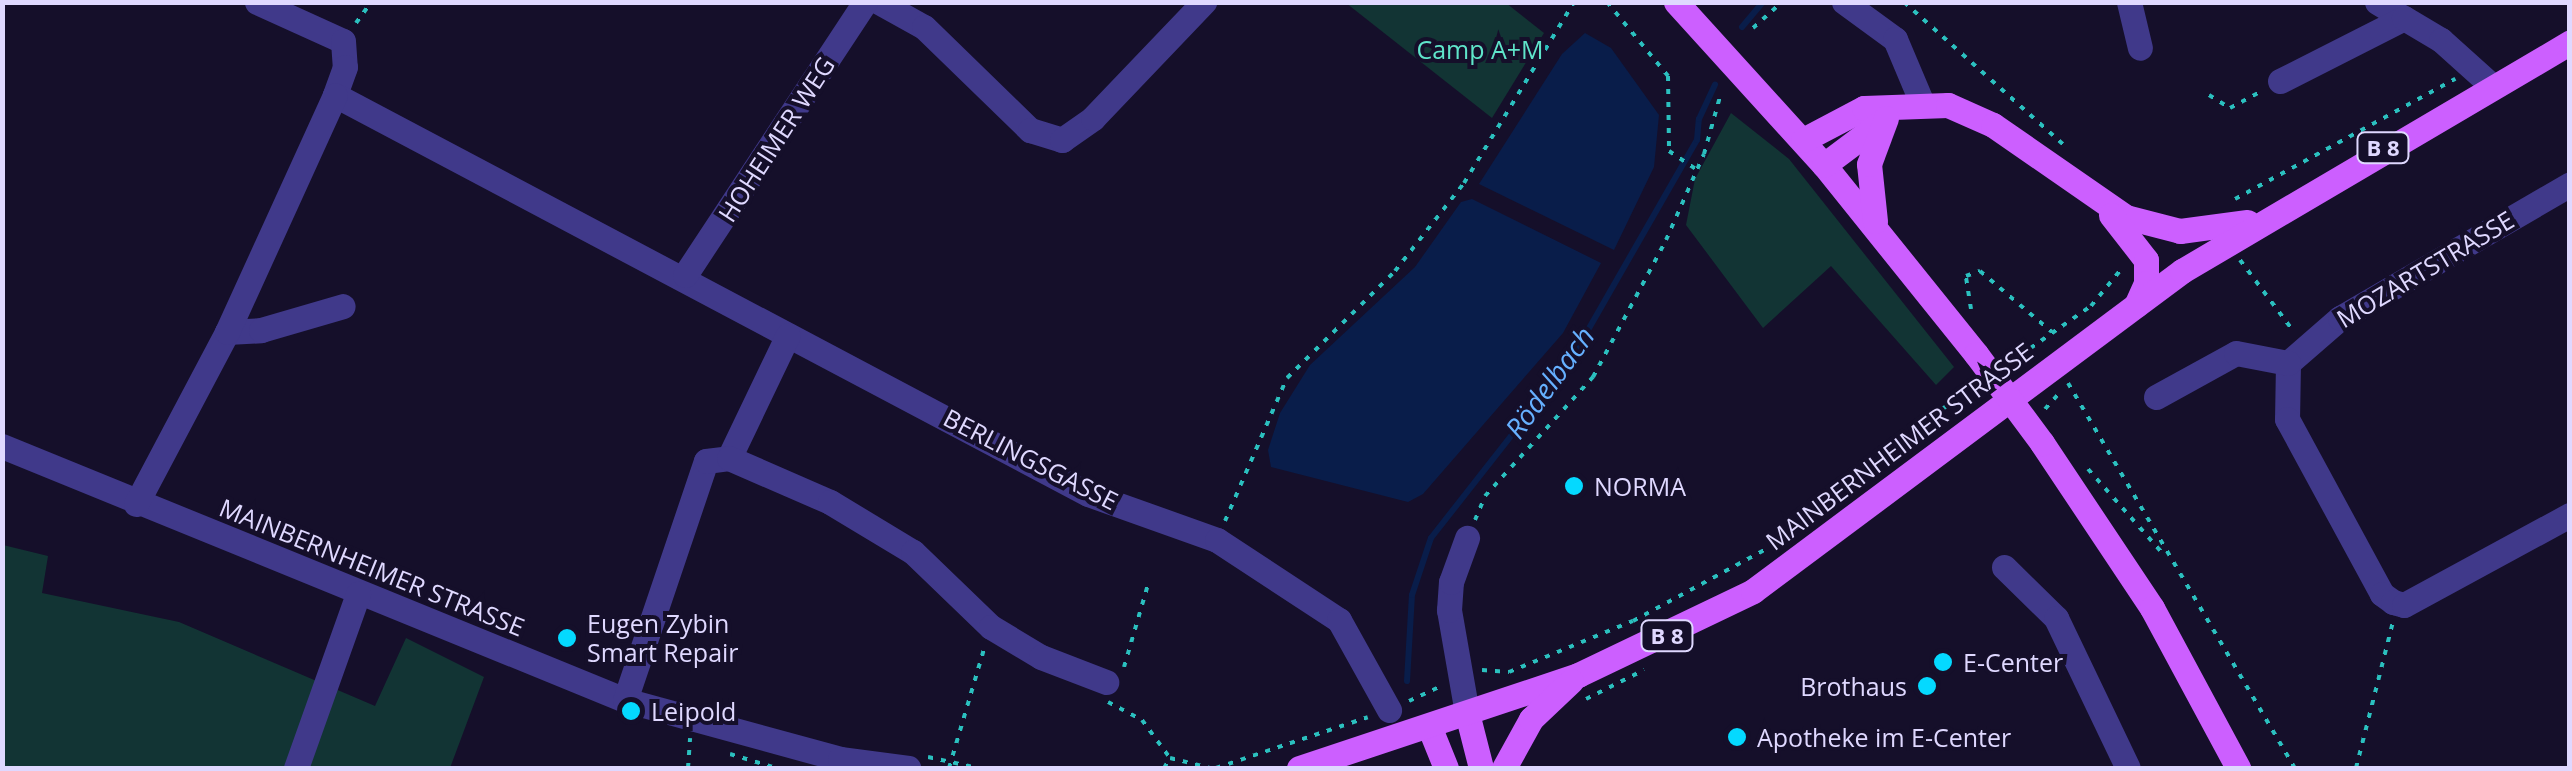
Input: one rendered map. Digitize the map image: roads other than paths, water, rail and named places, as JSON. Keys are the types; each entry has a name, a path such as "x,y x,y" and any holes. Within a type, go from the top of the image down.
{"main road":[{"path":"1676,2 1876,226 2042,443 2152,608 2238,768"},
{"name":"MAINBERNHEIMER STRASSE","path":"1299,768 1578,674 1753,591 2136,305 2274,211 2483,76 2570,42"},
{"path":"1803,140 1864,108 1916,103 1962,109 1993,125 2094,199 2126,217 2180,231 2219,229 2274,211"},
{"path":"1824,165 1886,118 1916,103"},
{"path":"1876,226 1870,164 1886,118"},
{"path":"2094,199 2142,250 2146,283 2136,305"},
{"path":"1504,768 1531,720 1578,674"},
{"path":"1467,713 1481,768"},
{"path":"1429,726 1446,768"}],"street":[{"path":"136,504 227,332 336,95 344,67 343,42 257,2"},
{"name":"HOHEIMER WEG","path":"685,275 865,2"},
{"path":"879,2 924,27 1030,130 1062,140 1093,118 1204,2"},
{"path":"1844,2 1895,39 1916,103"},
{"path":"2129,2 2140,48"},
{"path":"2377,2 2483,76"},
{"path":"2280,80 2404,18"},
{"name":"BERLINGSGASSE","path":"336,95 685,275 788,335 1088,494 1218,540 1339,620 1389,710"},
{"name":"MOZARTSTRASSE","path":"2297,356 2340,318 2570,184"},
{"path":"227,332 261,330 343,306"},
{"path":"729,458 788,335"},
{"path":"2156,397 2236,353 2297,356 2287,419 2382,594 2398,604 2570,515"},
{"name":"MAINBERNHEIMER STRASSE","path":"2,446 136,504 625,700 696,724 849,764 908,768"},
{"path":"625,700 706,461 729,458 796,485 913,552 990,627 1041,657 1106,682"},
{"path":"1467,538 1450,588 1458,678 1467,713"},
{"path":"2004,568 2056,618 2128,768"},
{"path":"296,768 358,594"}],"water":[{"path":"1585,33 1611,48 1659,115 1654,167 1614,250 1479,184 1562,54"},
{"path":"1472,199 1601,263 1563,333 1423,494 1408,502 1271,467 1268,450 1280,413 1310,365 1415,267 1461,202"}],"waterway":[{"name":"Rödelbach","path":"1742,27 1763,2"},
{"name":"Rödelbach","path":"1407,681 1412,595 1431,538 1572,358 1697,140 1699,119 1715,85"}],"place":[{"name":"NORMA","path":"1574,486"},
{"name":"Eugen Zybin Smart Repair","path":"567,638"},
{"name":"E-Center","path":"1943,662"},
{"name":"Brothaus","path":"1927,686"},
{"name":"Leipold","path":"631,711"},
{"name":"Apotheke im E-Center","path":"1737,737"}],"park label":[{"name":"Camp A+M","path":"1480,49"}]}
